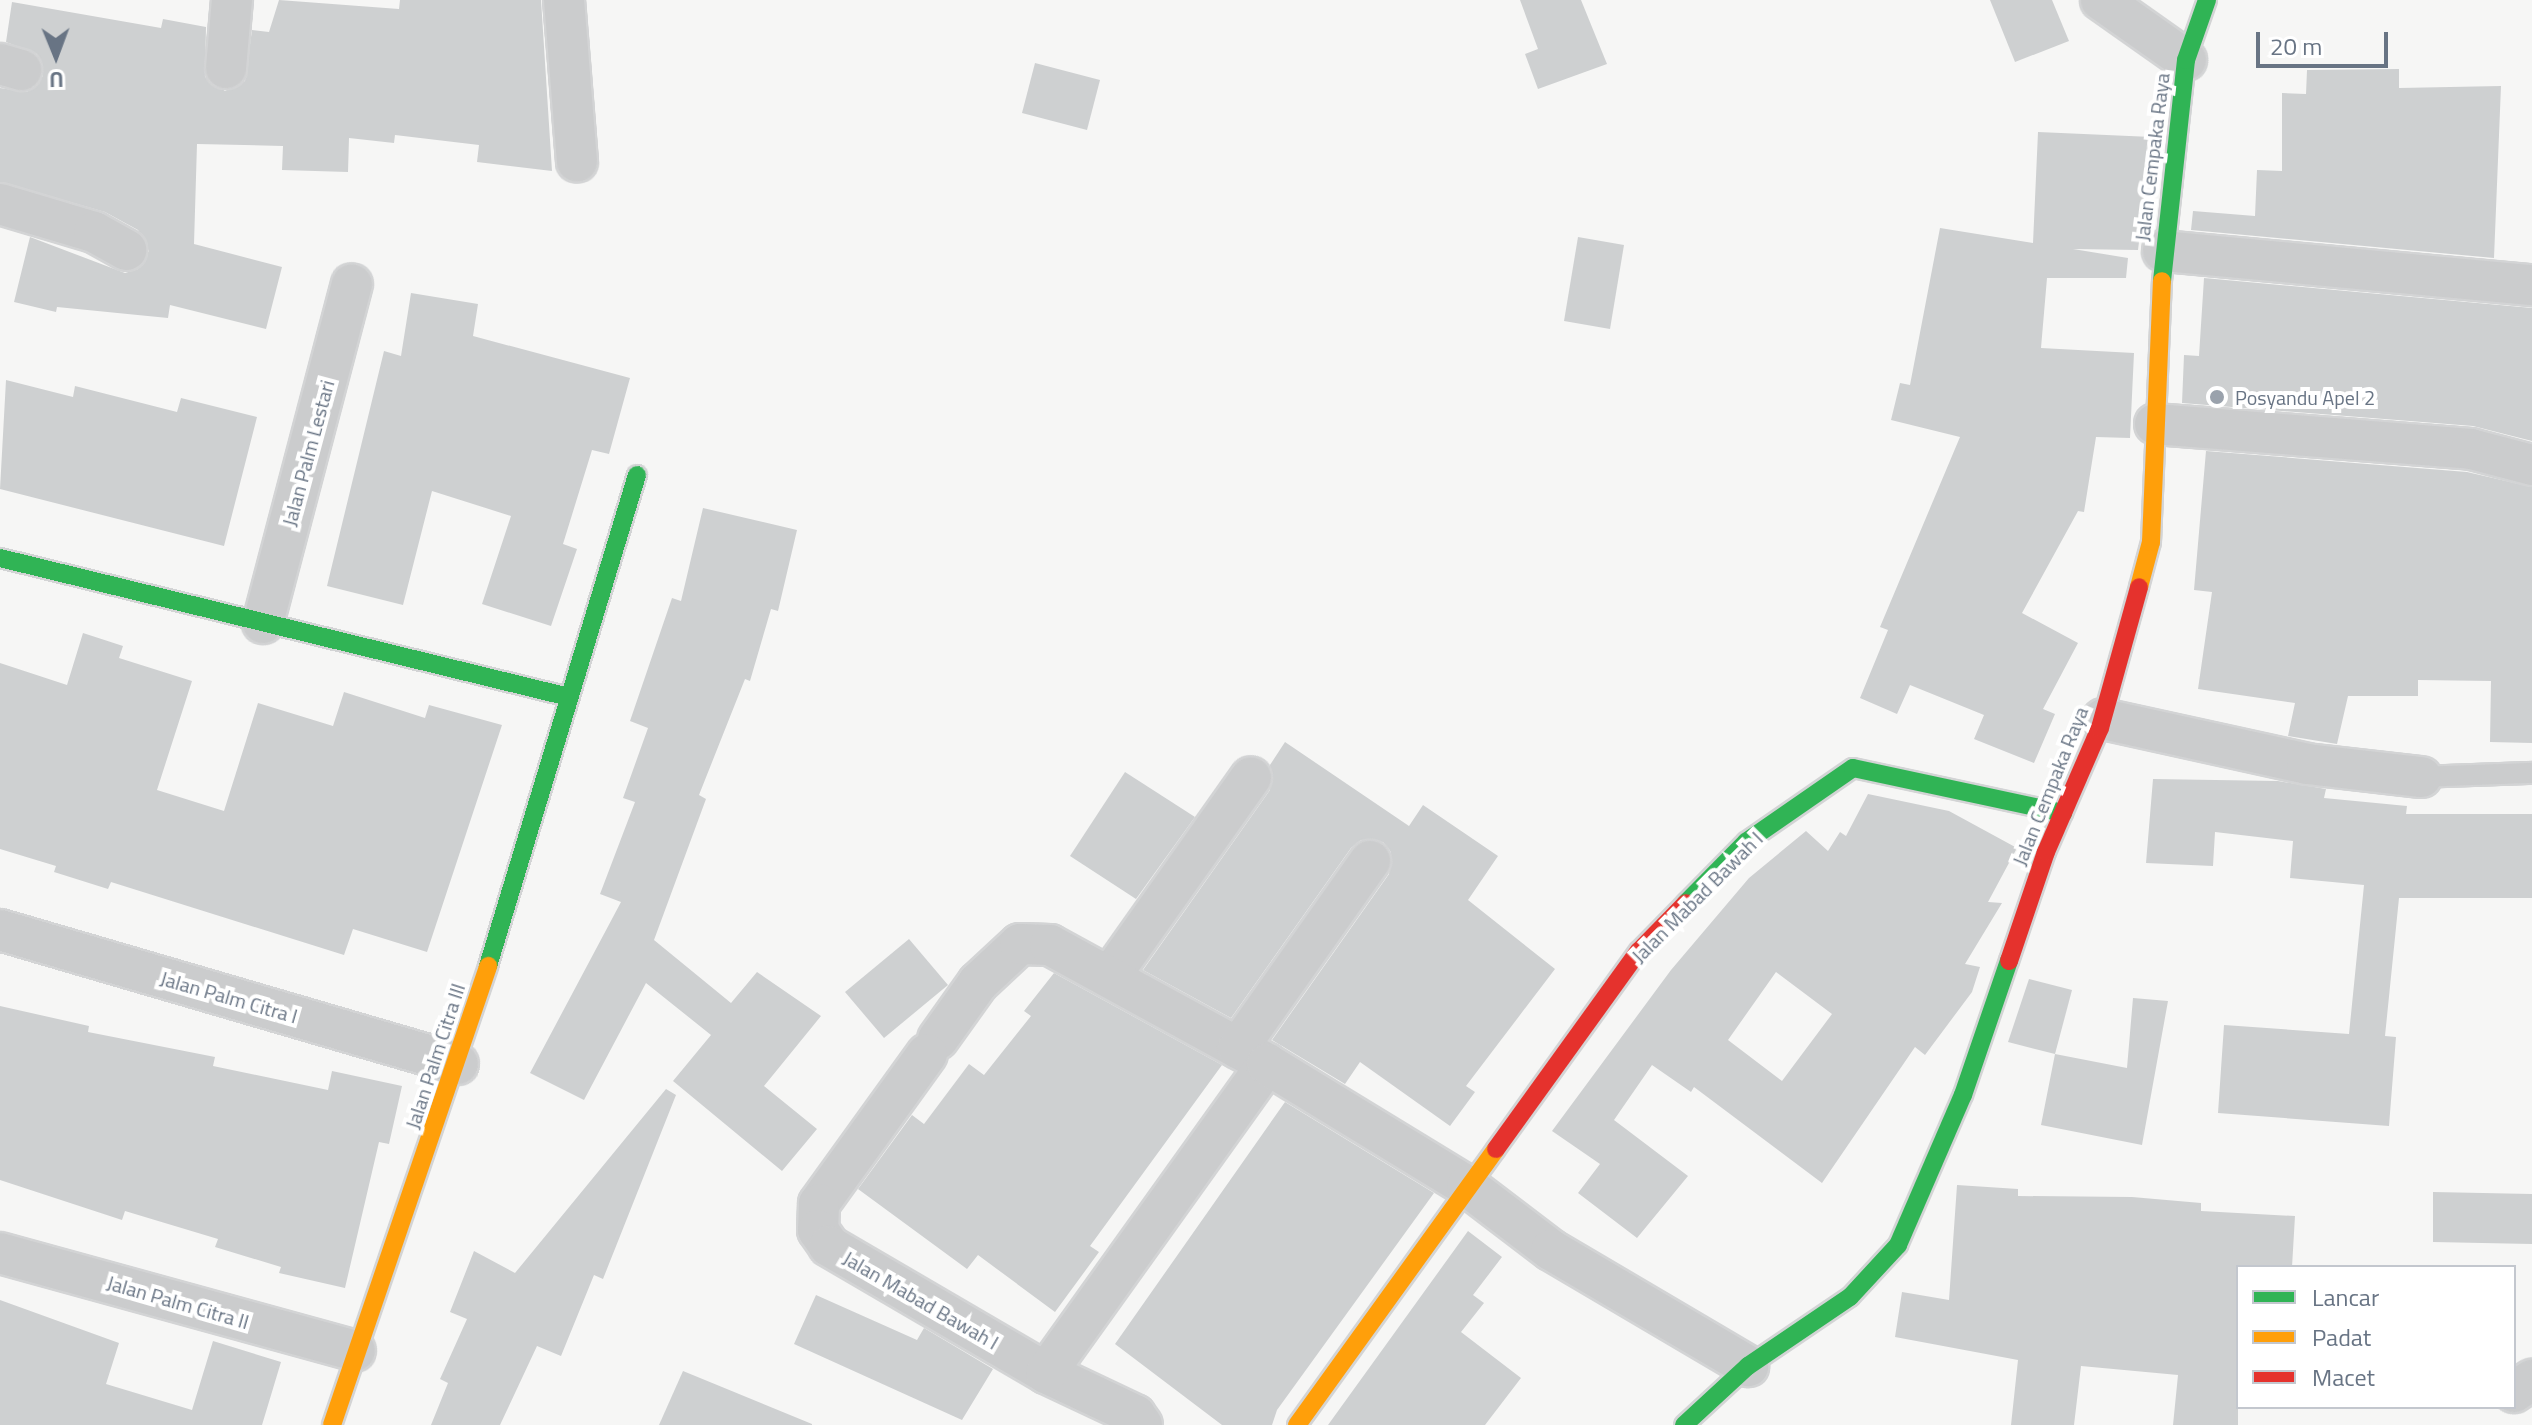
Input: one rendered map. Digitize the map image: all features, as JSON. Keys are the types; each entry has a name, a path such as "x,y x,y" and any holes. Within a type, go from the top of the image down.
{"street":[{"path":"226,68 232,0"},
{"path":"564,0 577,161"},
{"path":"2101,0 2186,60"},
{"name":"Jalan Cempaka Raya","path":"1684,1425 1748,1366 1850,1297 1898,1245 1963,1095 2063,813 2103,719 2151,542 2163,251 2186,60 2207,0"},
{"path":"0,204 94,232 126,250"},
{"path":"2163,251 2532,285"},
{"name":"Jalan Palm Lestari","path":"263,623 352,284"},
{"path":"2155,424 2471,449 2532,465"},
{"name":"Jalan Palm Citra III","path":"332,1425 355,1351 458,1064 565,696 637,475"},
{"path":"0,558 565,696"},
{"path":"2103,719 2307,764 2421,777"},
{"name":"Jalan Mabad Bawah I","path":"1297,1425 1639,951 1746,842 1824,785 1853,768 1884,770 2063,813"},
{"path":"1111,975 1251,777"},
{"path":"1046,1373 1252,1056 1370,861"},
{"name":"Jalan Palm Citra I","path":"0,930 458,1064"},
{"name":"Jalan Mabad Bawah I","path":"1142,1425 1135,1415 1046,1373 829,1246 818,1230 819,1204 978,983 1020,944 1050,945 1111,975 1252,1056 1467,1186 1551,1250 1748,1366"},
{"name":"Jalan Palm Citra II","path":"0,1253 355,1351"}],"lane":[{"path":"2421,777 2532,773"}],"building":[{"path":"279,0 399,9 400,0 541,0 552,171 477,162 479,145 395,135 394,143 349,138 348,172 282,170 283,146 197,144 194,244 282,267 266,329 170,305 168,318 57,307 56,312 14,302 30,237 125,273 138,269 149,251 138,230 105,212 0,182 0,88 27,92 43,76 37,54 6,42 12,2 161,28 163,19 206,27 205,77 225,91 245,81 252,30 269,32"},
{"path":"1520,0 1581,0 1607,64 1538,89 1525,54 1538,49"},
{"path":"1990,0 2052,0 2069,41 2015,62"},
{"path":"1035,63 1100,80 1087,130 1022,113"},
{"path":"2399,69 2399,88 2501,86 2494,258 2191,230 2193,211 2255,216 2257,170 2282,171 2282,93 2306,94 2307,70"},
{"path":"2038,132 2152,137 2138,250 2073,249 2128,258 2126,278 2047,278 2041,348 2134,353 2130,438 2096,437 2084,512 2078,511 2022,613 2078,643 2043,709 2055,714 2034,763 1974,739 1984,715 1910,685 1897,714 1860,698 1888,630 1880,627 1960,437 1891,420 1900,383 1910,385 1940,228 2033,243"},
{"path":"1578,237 1624,245 1610,329 1564,321"},
{"path":"2204,278 2532,308 2532,441 2473,426 2182,403 2184,355 2199,356"},
{"path":"411,293 478,304 473,336 630,378 609,454 592,450 563,544 577,549 551,626 482,604 511,516 432,491 403,605 327,586 384,351 401,356"},
{"path":"6,380 73,397 75,386 177,412 181,398 257,417 224,546 0,489"},
{"path":"2206,451 2467,472 2532,487 2532,743 2490,742 2491,681 2418,680 2418,696 2348,696 2337,744 2288,736 2295,703 2198,689 2212,592 2194,590"},
{"path":"703,508 797,530 778,611 771,609 750,681 745,679 699,795 706,799 654,940 731,1003 757,972 821,1016 764,1086 817,1129 782,1171 673,1081 711,1035 646,983 584,1100 530,1073 621,902 600,894 635,802 623,798 648,728 630,721 672,598 681,601"},
{"path":"83,633 123,646 119,658 192,681 157,790 224,811 258,703 333,726 344,692 425,718 429,705 502,725 427,952 353,929 344,955 111,882 108,889 54,872 56,866 0,849 0,663 67,685"},
{"path":"1285,742 1409,826 1423,805 1498,856 1468,900 1555,969 1466,1086 1475,1092 1450,1126 1360,1062 1345,1084 1272,1040 1389,874 1391,852 1383,842 1361,840 1351,848 1231,1018 1143,970 1270,790 1270,765"},
{"path":"1125,772 1195,817 1136,899 1070,856"},
{"path":"2153,779 2278,781 2326,789 2324,798 2407,806 2406,814 2532,814 2532,898 2399,898 2385,1036 2396,1037 2389,1126 2218,1113 2224,1025 2349,1034 2364,885 2290,878 2293,841 2215,832 2213,866 2146,863"},
{"path":"1868,794 1949,811 2017,848 1988,902 2002,903 1965,964 1980,967 1972,992 1925,1055 1915,1047 1822,1183 1694,1087 1691,1092 1652,1065 1614,1120 1688,1176 1637,1238 1578,1193 1600,1164 1552,1131 1671,970 1749,878 1806,831 1828,851 1840,832 1846,836","holes":["1776,972 1832,1014 1782,1081 1728,1040"]},
{"path":"909,939 948,985 884,1038 845,992"},
{"path":"1054,973 1222,1065 1090,1246 1099,1252 1055,1312 978,1255 967,1269 858,1189 912,1115 924,1124 969,1064 984,1075 1031,1016 1024,1011"},
{"path":"2029,979 2072,990 2055,1054 2008,1042"},
{"path":"2133,998 2168,1001 2142,1145 2041,1125 2055,1054 2127,1068"},
{"path":"0,1006 89,1026 88,1032 215,1057 213,1066 328,1090 332,1071 402,1086 389,1144 379,1142 345,1288 279,1273 281,1267 215,1247 218,1239 125,1211 122,1220 0,1180"},
{"path":"666,1089 676,1095 603,1279 594,1275 561,1356 537,1346 500,1425 431,1425 448,1383 440,1379 467,1319 450,1312 474,1251 515,1273"},
{"path":"1285,1102 1434,1193 1277,1410 1272,1425 1222,1425 1115,1344"},
{"path":"1957,1185 2018,1189 2018,1196 2132,1197 2201,1203 2201,1211 2295,1216 2292,1265 2236,1265 2238,1425 2173,1425 2178,1375 2081,1366 2074,1425 2011,1425 2018,1360 1895,1337 1902,1292 1949,1300"},
{"path":"2433,1192 2532,1194 2532,1244 2433,1242"},
{"path":"1468,1231 1502,1257 1473,1295 1484,1303 1461,1332 1521,1378 1485,1425 1328,1425"},
{"path":"816,1295 917,1340 924,1328 993,1369 962,1420 794,1344"},
{"path":"0,1300 119,1343 106,1384 192,1410 213,1341 281,1362 262,1425 0,1425"},
{"path":"683,1371 812,1424 812,1425 659,1425"}],"traffic: fast":[{"path":"2162,281 2186,60 2207,0"},
{"path":"488,966 637,475"},
{"path":"0,558 565,696"},
{"path":"1686,903 1746,842 1853,768 2063,813"},
{"path":"1684,1425 1748,1366 1850,1297 1898,1245 1963,1095 2009,961"}],"traffic: slow":[{"path":"2139,587 2151,542 2162,281"},
{"path":"332,1425 488,966"},
{"path":"1297,1425 1496,1149"}],"traffic: jam":[{"path":"2009,961 2046,852 2100,728 2139,587"},
{"path":"1496,1149 1639,951 1686,903"}],"place":[{"name":"Posyandu Apel 2","path":"2217,397"}]}
